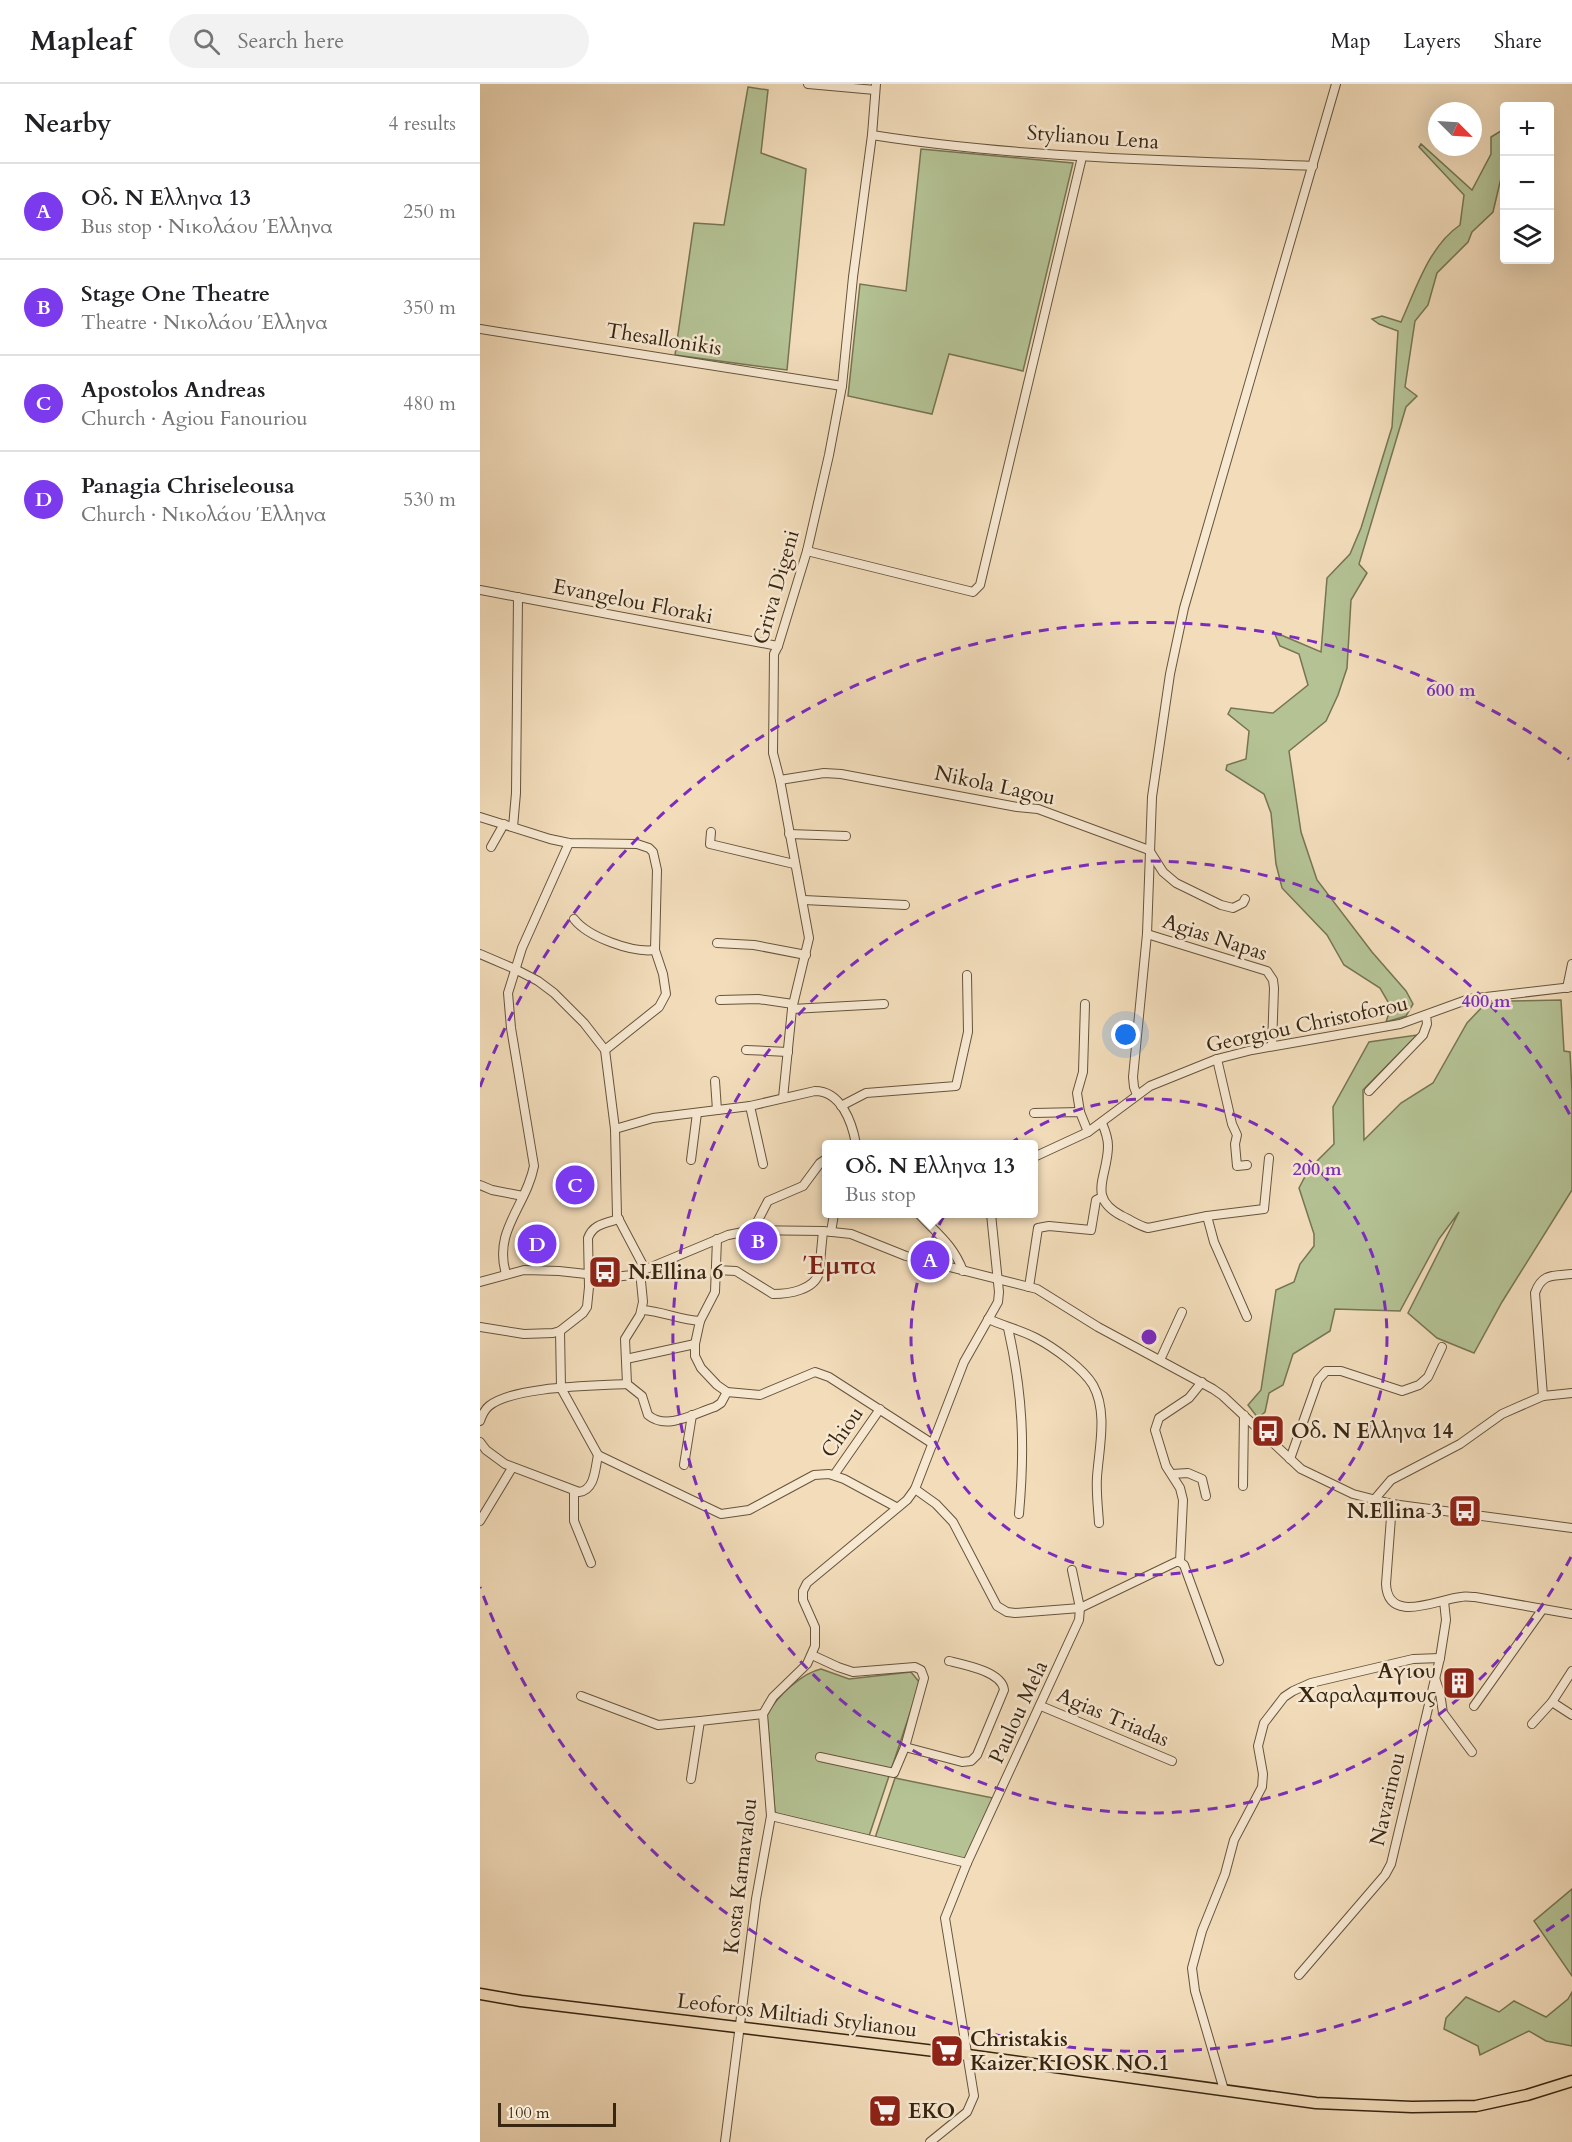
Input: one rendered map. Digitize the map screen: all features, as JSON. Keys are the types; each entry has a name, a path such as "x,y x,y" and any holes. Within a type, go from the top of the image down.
{"main road":[{"name":"Leoforos Miltiadi Stylianou","path":"480,1994 521,2001 968,2055 1316,2103 1412,2107 1476,2106 1571,2085"}],"street":[{"path":"808,84 876,87"},
{"path":"1137,1095 1132,1083 1147,934 1152,798 1170,674 1184,608 1336,84"},
{"name":"Griva Digeni","path":"783,1098 793,1006 809,938 804,900 794,864 775,762 774,654 807,551 842,386 876,87"},
{"name":"Stylianou Lena","path":"872,135 910,141 1082,157 1313,166"},
{"path":"807,551 973,592 980,585 1082,157"},
{"name":"Thesallonikis","path":"480,329 842,386"},
{"name":"Evangelou Floraki","path":"480,590 778,646"},
{"path":"491,847 508,825 516,793 518,597"},
{"name":"Nikola Lagou","path":"780,780 841,774 1038,809 1149,850"},
{"path":"480,818 569,843 637,844 653,852 657,870 654,950 666,985 666,994 659,1007 605,1050"},
{"path":"711,832 710,844 794,864"},
{"path":"789,834 846,836"},
{"path":"506,1274 502,1260 505,1232 529,1184 534,1166 507,1002 510,984 522,948 569,843"},
{"path":"1149,850 1163,872 1176,883 1221,905 1233,908 1243,903 1245,899"},
{"path":"804,900 905,905"},
{"path":"574,919 582,928 604,939 642,952 654,950"},
{"name":"Agias Napas","path":"1147,934 1267,971 1273,980 1274,988 1272,1046"},
{"path":"717,943 754,945 806,955"},
{"path":"480,954 538,981 554,993 591,1030 605,1050 615,1129 616,1209 643,1270 642,1310 625,1339 627,1384"},
{"path":"1570,988 1572,964"},
{"path":"841,1106 860,1095 956,1086 968,1032 967,975"},
{"name":"Georgiou Christoforou","path":"1038,1155 1088,1132 1137,1095 1164,1079 1217,1059 1272,1046 1387,1027 1469,999 1570,988"},
{"path":"720,1000 758,999 793,1006 884,1004"},
{"path":"1085,1004 1083,1072 1077,1093 1080,1112 1088,1132"},
{"path":"1369,1091 1423,1035 1427,1024 1426,1015"},
{"path":"746,1050 788,1052"},
{"path":"1217,1059 1232,1124 1237,1135 1235,1144 1238,1166 1247,1166"},
{"path":"715,1081 717,1110"},
{"path":"615,1129 625,1124 653,1118 750,1106 821,1091 833,1095 841,1106 855,1140"},
{"path":"750,1106 763,1164"},
{"path":"1034,1113 1080,1112"},
{"path":"691,1160 697,1113"},
{"path":"1102,1123 1108,1147 1102,1197 1114,1212 1148,1228 1207,1216 1264,1209 1269,1158"},
{"path":"753,1230 768,1201 803,1186 822,1162"},
{"path":"480,1185 492,1190 523,1196"},
{"path":"1029,1287 1038,1228 1049,1226 1090,1230 1096,1200 1102,1197"},
{"path":"1207,1216 1214,1242 1247,1317"},
{"path":"717,1270 736,1272 773,1294 810,1286 819,1273 827,1231 832,1218"},
{"path":"923,1218 946,1241 963,1271"},
{"path":"581,1696 658,1725 763,1714 773,1697 801,1671 812,1655 816,1634 814,1621 803,1600 805,1586 809,1580 907,1500 915,1489 961,1370 998,1302 991,1218"},
{"path":"480,1327 524,1334 560,1331 585,1310 590,1274 588,1238 590,1233 599,1225 619,1219"},
{"path":"480,1282 524,1270 623,1276 717,1239 753,1230 827,1231 855,1235 906,1256 1029,1287 1046,1294 1098,1327 1202,1382 1223,1396 1290,1459 1315,1477 1353,1494 1392,1504 1572,1528"},
{"path":"717,1239 715,1292 700,1321 695,1344 695,1356 701,1368 717,1384 728,1392 760,1395 815,1372 830,1377 933,1444"},
{"path":"1543,1396 1535,1293 1538,1283 1546,1277 1572,1274"},
{"path":"642,1310 658,1312 686,1321 700,1321"},
{"path":"1160,1360 1182,1312"},
{"path":"988,1319 1030,1335 1050,1347 1078,1369 1094,1386 1100,1405 1101,1421 1097,1478 1100,1523"},
{"path":"1008,1328 1020,1389 1022,1415 1022,1479 1019,1514"},
{"path":"560,1331 561,1388 598,1455 721,1514 749,1510 814,1475 834,1475 896,1507"},
{"path":"626,1359 695,1344"},
{"path":"1290,1459 1318,1380 1326,1371 1341,1371 1402,1392 1419,1385 1428,1377 1442,1347"},
{"path":"1180,1562 1183,1500 1180,1488 1166,1467 1155,1430 1156,1423 1164,1413 1189,1398 1202,1382"},
{"path":"480,1422 487,1408 502,1399 527,1392 627,1384 642,1396 647,1413 651,1418 669,1422 718,1405 728,1392"},
{"path":"1374,1500 1390,1480 1400,1473 1460,1444 1502,1414 1543,1396 1572,1393"},
{"name":"Chiou","path":"834,1475 880,1409"},
{"path":"684,1465 692,1415"},
{"path":"1243,1486 1244,1415"},
{"path":"480,1442 497,1459 512,1468 574,1491 586,1490 591,1484 598,1455"},
{"path":"480,1521 512,1468"},
{"path":"1172,1474 1188,1473 1202,1479 1206,1496"},
{"path":"915,1489 936,1504 952,1522 994,1603 1001,1610 1015,1614 1080,1608 1180,1562"},
{"path":"574,1491 574,1521 591,1563"},
{"path":"1392,1504 1386,1584 1388,1596 1394,1603 1407,1607 1460,1597 1475,1597 1572,1614"},
{"path":"1180,1562 1184,1565 1219,1661"},
{"name":"Paulou Mela","path":"930,2142 960,2118 971,2104 974,2088 945,1925 947,1911 1077,1626 1080,1608 1072,1570"},
{"name":"Navarinou","path":"1299,1975 1385,1875 1391,1864 1440,1659 1446,1620 1444,1601"},
{"path":"1474,1706 1542,1610"},
{"path":"812,1655 853,1672 908,1666 921,1670 924,1683 905,1747 894,1773 820,1757"},
{"path":"1224,2090 1195,1991 1192,1968 1202,1930 1225,1874 1234,1840 1262,1787 1263,1774 1258,1746 1264,1723 1284,1697 1293,1690 1311,1683 1413,1659 1440,1659"},
{"path":"905,1747 962,1762 971,1761 977,1755 1004,1690 1003,1684 1000,1679 979,1670 949,1661"},
{"path":"1532,1724 1552,1702 1572,1671"},
{"path":"1435,1678 1443,1713 1472,1752"},
{"path":"1552,1702 1572,1715"},
{"name":"Agias Triadas","path":"1041,1706 1172,1761"},
{"path":"1426,1711 1443,1713"},
{"name":"Kosta Karnavalou","path":"725,2142 738,2027 757,1893 771,1816 763,1714"},
{"path":"691,1779 700,1721"},
{"path":"771,1816 967,1863"}],"green space":[{"path":"748,87 768,90 761,153 806,169 787,370 675,355 694,223 724,225"},
{"path":"1500,131 1500,182 1493,212 1472,232 1468,242 1437,273 1428,305 1415,321 1405,387 1417,396 1406,407 1359,564 1367,573 1351,600 1347,668 1326,721 1289,751 1301,832 1317,880 1372,952 1406,991 1413,1004 1406,1016 1386,1022 1391,1007 1380,988 1344,965 1327,935 1282,888 1276,864 1271,813 1264,794 1226,770 1227,765 1246,759 1249,731 1228,714 1231,708 1273,713 1308,685 1299,654 1280,646 1274,632 1321,652 1327,578 1350,554 1361,528 1392,427 1398,331 1372,319 1382,316 1401,322 1424,269 1440,244 1460,225 1464,195 1419,147 1421,144 1428,150 1428,156 1434,156 1472,190 1491,154 1491,137"},
{"path":"921,149 1073,163 1023,371 949,354 932,414 848,396 860,284 906,291"},
{"path":"1561,1000 1564,1051 1570,1052 1572,1190 1502,1302 1474,1353 1437,1338 1408,1313 1459,1212 1439,1239 1400,1311 1335,1309 1330,1331 1293,1354 1283,1385 1269,1393 1265,1412 1258,1418 1248,1405 1261,1390 1276,1290 1294,1282 1300,1264 1314,1246 1314,1234 1299,1188 1309,1169 1334,1144 1333,1107 1369,1042 1417,1035 1363,1090 1364,1140 1401,1103 1433,1083 1467,1023 1485,1004"},
{"path":"821,1669 849,1679 911,1672 920,1683 869,1836 775,1813 767,1715 790,1687 806,1675"},
{"path":"895,1778 993,1798 965,1860 875,1838"},
{"path":"1572,1889 1572,1976 1534,1921"},
{"path":"1572,1992 1572,2046 1546,2041 1529,2031 1480,2055 1478,2046 1444,2029 1446,2018 1466,1997 1499,2012 1514,2001 1546,2017 1568,1999"}],"place":[{"name":"Apostolos Andreas","path":"575,1185"},
{"name":"Stage One Theatre","path":"758,1241"},
{"name":"Panagia Chriseleousa","path":"537,1244"},
{"name":"Οδ. Ν Ελληνα 13","path":"930,1260"},
{"name":"N.Ellina 6","path":"605,1272"},
{"name":"Οδ. Ν Ελληνα 14","path":"1268,1431"},
{"name":"N.Ellina 3","path":"1465,1511"},
{"name":"Αγιου Χαραλαμπους","path":"1459,1683"},
{"name":"Christakis Kaizer KIOSK NO.1","path":"947,2051"},
{"name":"EKO","path":"885,2111"}],"district":[{"name":"Έμπα","path":"840,1265"}]}
